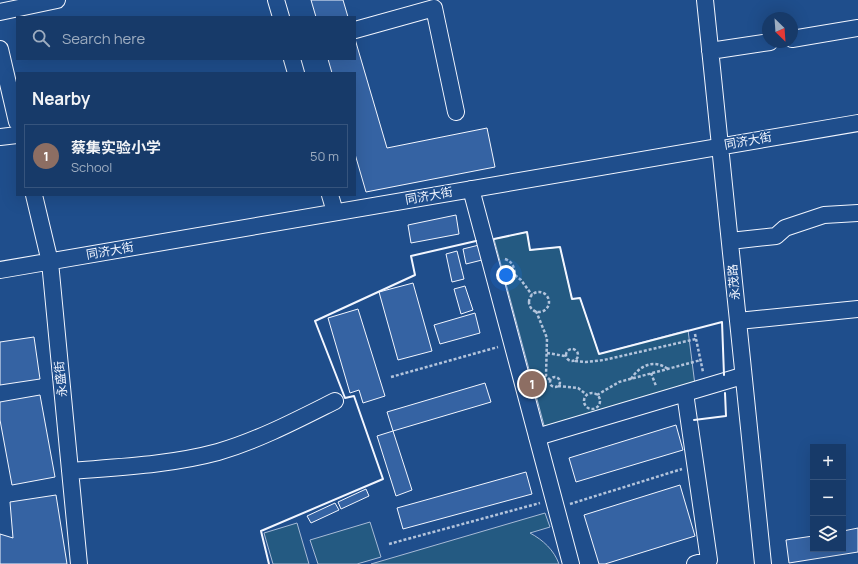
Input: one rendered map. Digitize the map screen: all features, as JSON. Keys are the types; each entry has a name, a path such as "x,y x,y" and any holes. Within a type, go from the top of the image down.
{"street":[{"path":"0,12 57,0"},
{"path":"276,0 281,16"},
{"name":"永茂路","path":"705,0 721,146 742,376 763,564"},
{"path":"356,30 434,8 456,112"},
{"path":"798,38 858,28"},
{"path":"710,51 762,43"},
{"path":"0,49 16,118"},
{"path":"292,60 296,72"},
{"name":"同济大街","path":"0,270 858,122"},
{"path":"0,137 16,134"},
{"path":"471,189 571,564"},
{"name":"永盛街","path":"34,196 50,262 80,564"},
{"path":"330,196 334,212"},
{"path":"730,241 776,236 785,228 824,215 858,213"},
{"path":"738,321 858,310"},
{"path":"537,437 742,376"},
{"path":"685,393 709,560 695,564"},
{"path":"70,471 166,462 217,452 258,438 335,401"}],"path":[{"path":"515,275 532,295"},
{"path":"532,295 541,293 548,299 548,305 545,310 536,311"},
{"path":"532,295 530,304 536,311 547,338 546,376 550,380 550,385 552,387 558,386 578,388 587,395"},
{"path":"695,334 706,387"},
{"path":"566,356 569,361 586,362 604,360 696,339"},
{"path":"391,377 512,343"},
{"path":"566,356 568,350 575,350 578,355 575,361"},
{"path":"547,354 566,356"},
{"path":"597,395 619,382 701,360"},
{"path":"631,379 636,372 649,364 662,365 668,369"},
{"path":"550,380 554,377 558,378 560,381 558,386"},
{"path":"593,393 597,395 600,400 599,405 592,409 585,405 584,400 587,395 593,393"},
{"path":"389,544 555,504 695,465"}],"shaded area":[{"path":"527,232 530,250 560,247 572,299 580,298 599,354 688,330 695,385 545,429 494,239"},
{"path":"545,513 550,527 530,533 548,546 559,564 371,564"},
{"path":"370,522 381,557 357,564 318,564 310,540"},
{"path":"297,523 309,564 273,564 264,533"}],"building":[{"path":"311,0 343,0 348,16 316,16"},
{"path":"356,42 387,148 487,128 495,167 366,192 356,157 356,72 332,72 328,60 356,60"},
{"path":"456,215 459,234 411,243 408,225"},
{"path":"479,245 482,260 466,264 463,249"},
{"path":"457,251 464,279 452,282 446,254"},
{"path":"413,283 432,351 398,360 379,292"},
{"path":"465,286 473,310 461,314 454,289"},
{"path":"358,309 385,396 363,403 359,390 350,393 328,318"},
{"path":"475,313 480,333 440,344 434,325"},
{"path":"34,337 40,379 0,385 0,342"},
{"path":"485,383 491,402 393,431 387,412"},
{"path":"40,395 55,477 12,485 0,420 0,402"},
{"path":"676,425 683,450 576,482 569,458"},
{"path":"393,431 412,490 396,496 377,436"},
{"path":"526,472 532,494 403,529 397,508"},
{"path":"680,485 695,536 605,564 599,564 584,515"},
{"path":"366,489 369,496 341,509 338,502"},
{"path":"56,495 67,564 0,564 0,534 13,538 10,502"},
{"path":"335,503 339,510 311,523 307,516"},
{"path":"858,528 858,552 789,563 786,540 810,536 810,552 846,552 846,530"}],"wall":[{"path":"494,239 527,232 530,250 560,247 572,299 580,298 599,354 722,322 724,375"},
{"path":"269,564 261,531 383,479 354,396 345,398 315,321 415,275 411,256 476,241"},
{"path":"694,420 726,416 725,393"}],"place":[{"name":"蔡集实验小学","path":"532,384"}]}
